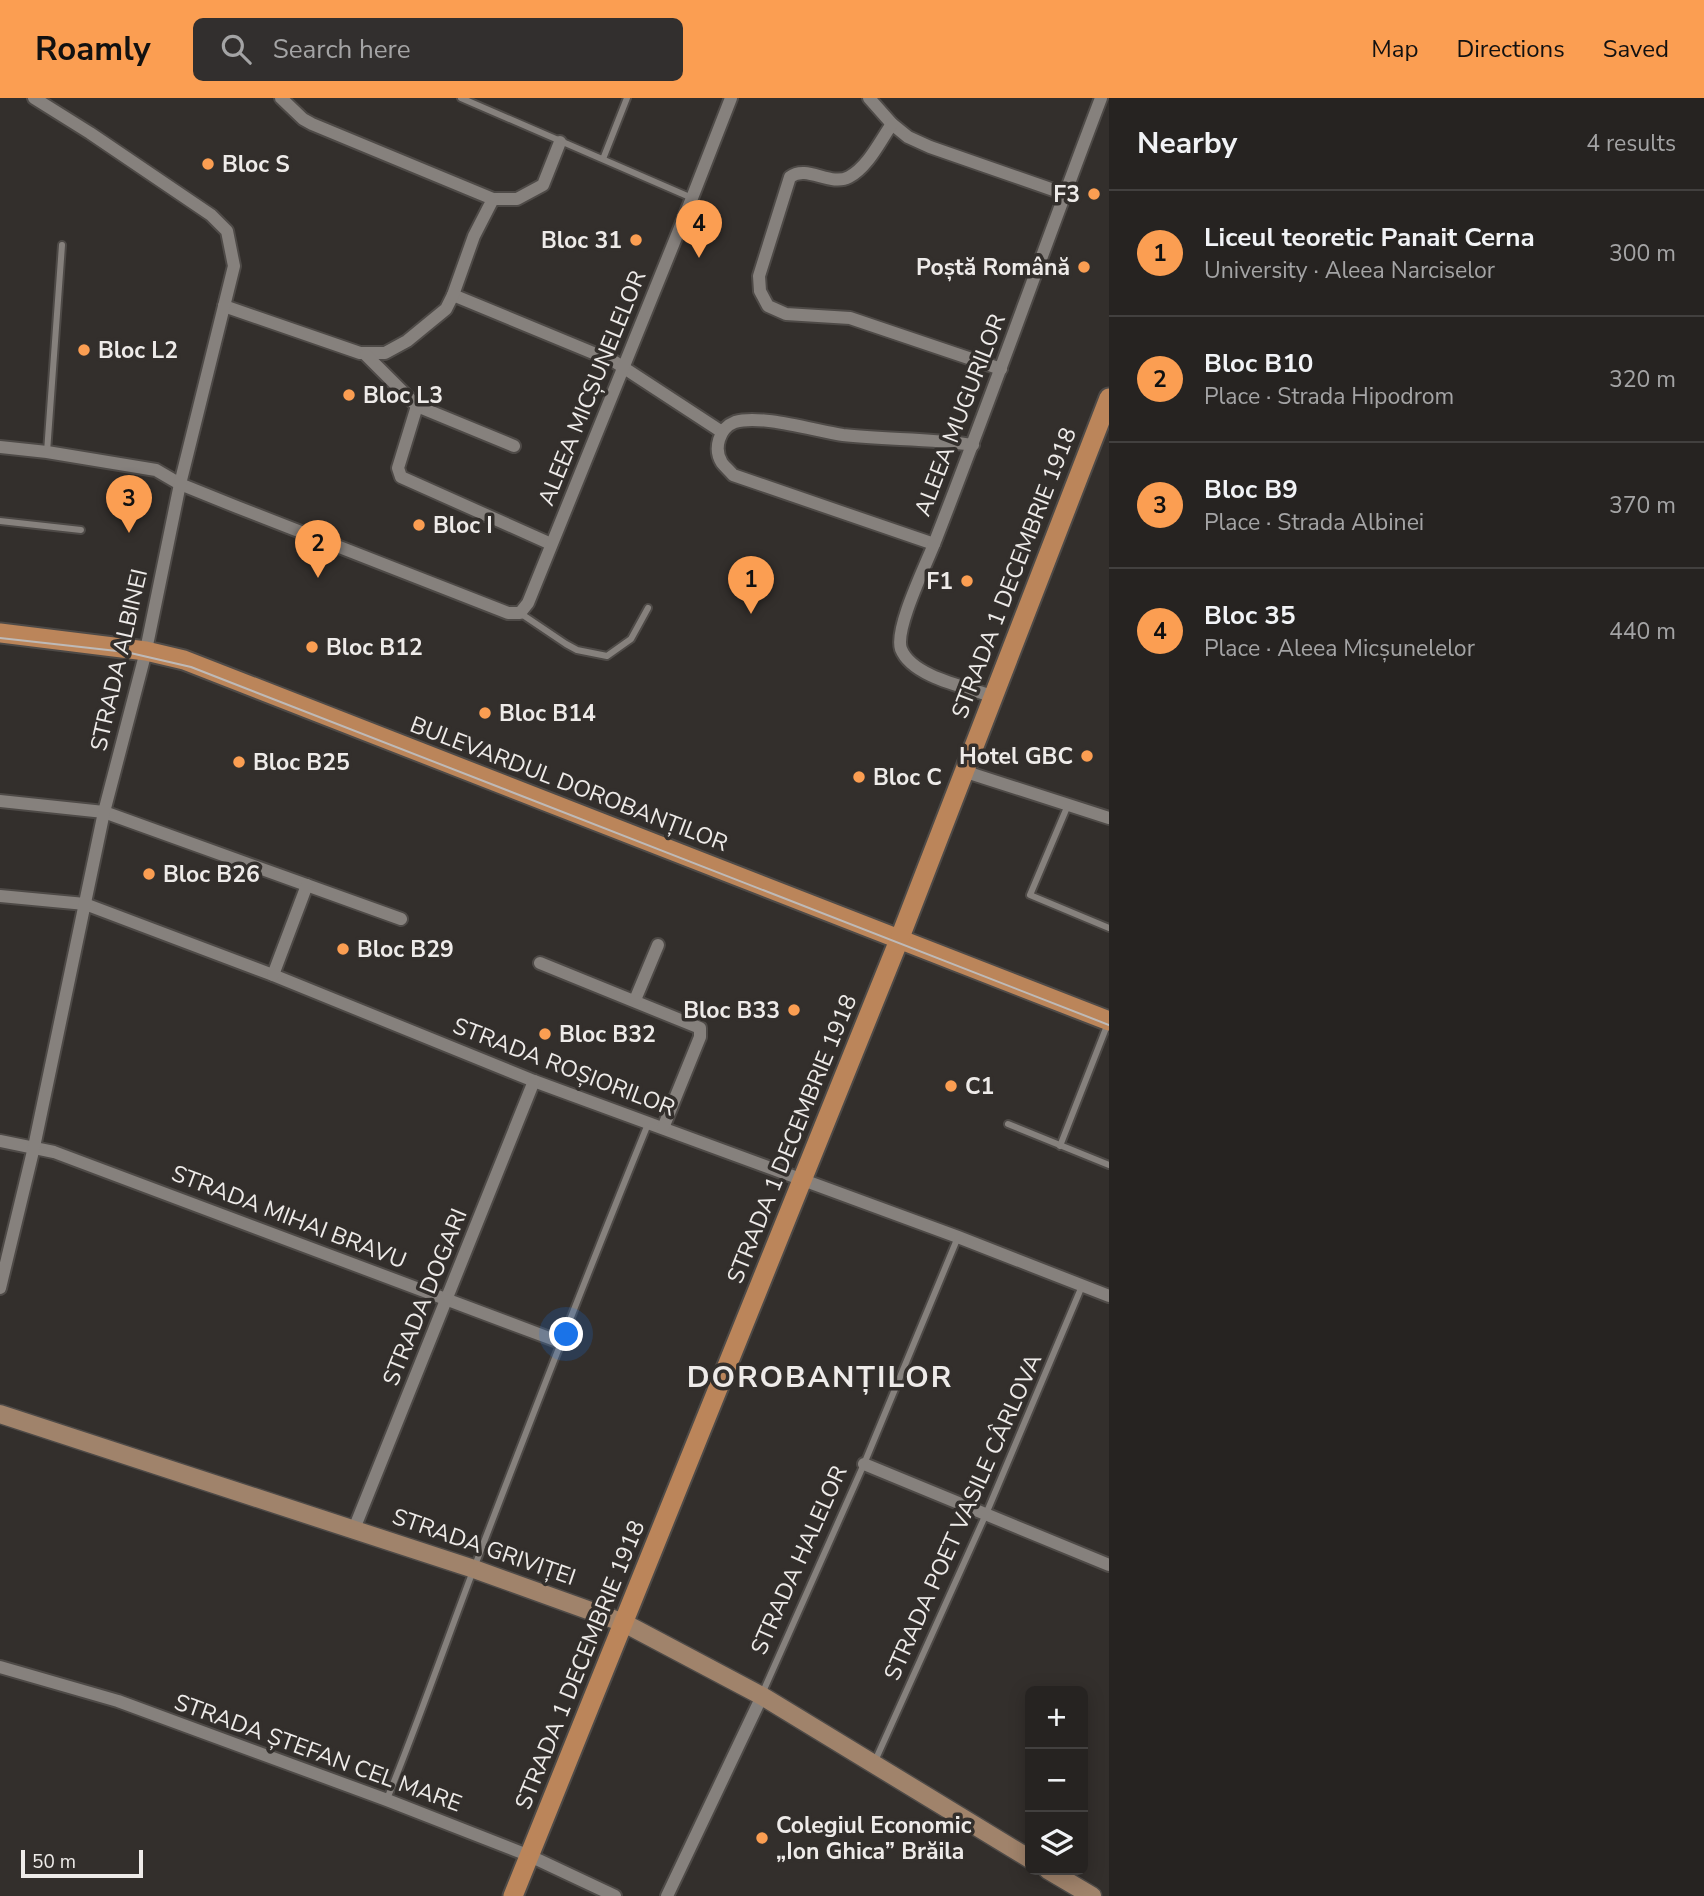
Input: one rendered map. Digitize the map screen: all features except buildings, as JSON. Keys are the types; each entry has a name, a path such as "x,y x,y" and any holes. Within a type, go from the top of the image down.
{"main road":[{"name":"STRADA 1 DECEMBRIE 1918","path":"513,1896 899,940 1109,398"},
{"name":"BULEVARDUL DOROBANȚILOR","path":"0,633 146,651 184,660 1109,1022"},
{"name":"STRADA GRIVIȚEI","path":"0,1413 474,1569 624,1623 762,1696 1025,1856"},
{"path":"1056,1875 1092,1896"}],"street":[{"name":"STRADA ALBINEI","path":"0,1288 34,1147 104,813 146,651 180,484 234,266 227,231 200,207 33,98"},
{"path":"281,98 312,124 493,200 517,199 543,185 560,142"},
{"name":"ALEEA MICȘUNELELOR","path":"520,613 527,603 731,98"},
{"path":"869,98 892,124 908,137 1065,194"},
{"name":"ALEEA MUGURILOR","path":"992,696 922,672 911,664 901,648 900,637 1101,98"},
{"path":"892,124 861,169 848,178 834,181 802,173 790,177 759,276 760,291 768,306 786,314 850,318 1001,369"},
{"path":"224,306 366,355 385,353 407,341 446,309 474,236 493,200"},
{"path":"453,295 623,367 723,432"},
{"path":"366,355 417,406 514,446"},
{"path":"417,406 398,468 401,477 551,544"},
{"path":"934,544 733,475 721,461 717,447 723,432 734,423 754,420 842,435 942,440 973,445"},
{"path":"0,447 156,470 180,484 508,613 520,613"},
{"path":"963,771 1109,818"},
{"path":"0,801 104,813 401,919"},
{"path":"273,975 307,885"},
{"name":"STRADA ROȘIORILOR","path":"0,896 85,904 273,975 534,1080 958,1237 1109,1296"},
{"path":"635,1000 658,945"},
{"path":"540,963 700,1028 700,1037 663,1128"},
{"name":"STRADA DOGARI","path":"354,1529 534,1080"},
{"name":"STRADA MIHAI BRAVU","path":"0,1141 34,1147 159,1191 560,1342"},
{"path":"864,1464 1109,1565"},
{"name":"STRADA ȘTEFAN CEL MARE","path":"0,1667 118,1701 387,1800 530,1856 615,1896"},
{"name":"STRADA HALELOR","path":"667,1896 762,1696"}],"lane":[{"path":"461,98 692,198"},
{"path":"603,159 627,98"},
{"path":"47,452 62,245"},
{"path":"0,521 81,530"},
{"path":"520,613 577,650 607,656 631,639 648,608"},
{"path":"1068,805 1030,895 1109,928"},
{"path":"1060,1146 1109,1022"},
{"path":"387,1800 560,1342 649,1122"},
{"path":"1008,1125 1109,1166"},
{"name":"STRADA HALELOR","path":"762,1696 864,1464 958,1237"},
{"name":"STRADA POET VASILE CÂRLOVA","path":"874,1762 986,1514 1082,1286"}],"tram line":[{"path":"0,638 126,652 191,667 1109,1025"}],"place":[{"name":"Bloc S","path":"208,164"},
{"name":"F3","path":"1094,194"},
{"name":"Bloc 31","path":"636,240"},
{"name":"Bloc 35","path":"699,258"},
{"name":"Poștă Română","path":"1084,267"},
{"name":"Bloc L2","path":"84,350"},
{"name":"Bloc L3","path":"349,395"},
{"name":"Bloc I","path":"419,525"},
{"name":"Bloc B9","path":"129,533"},
{"name":"Bloc B10","path":"318,578"},
{"name":"F1","path":"967,581"},
{"name":"Liceul teoretic Panait Cerna","path":"751,614"},
{"name":"Bloc B12","path":"312,647"},
{"name":"Bloc B14","path":"485,713"},
{"name":"Hotel GBC","path":"1087,756"},
{"name":"Bloc B25","path":"239,762"},
{"name":"Bloc C","path":"859,777"},
{"name":"Bloc B26","path":"149,874"},
{"name":"Bloc B29","path":"343,949"},
{"name":"Bloc B33","path":"794,1010"},
{"name":"Bloc B32","path":"545,1034"},
{"name":"C1","path":"951,1086"},
{"name":"Colegiul Economic „Ion Ghica” Brăila","path":"762,1838"}],"district":[{"name":"DOROBANȚILOR","path":"820,1377"}]}
